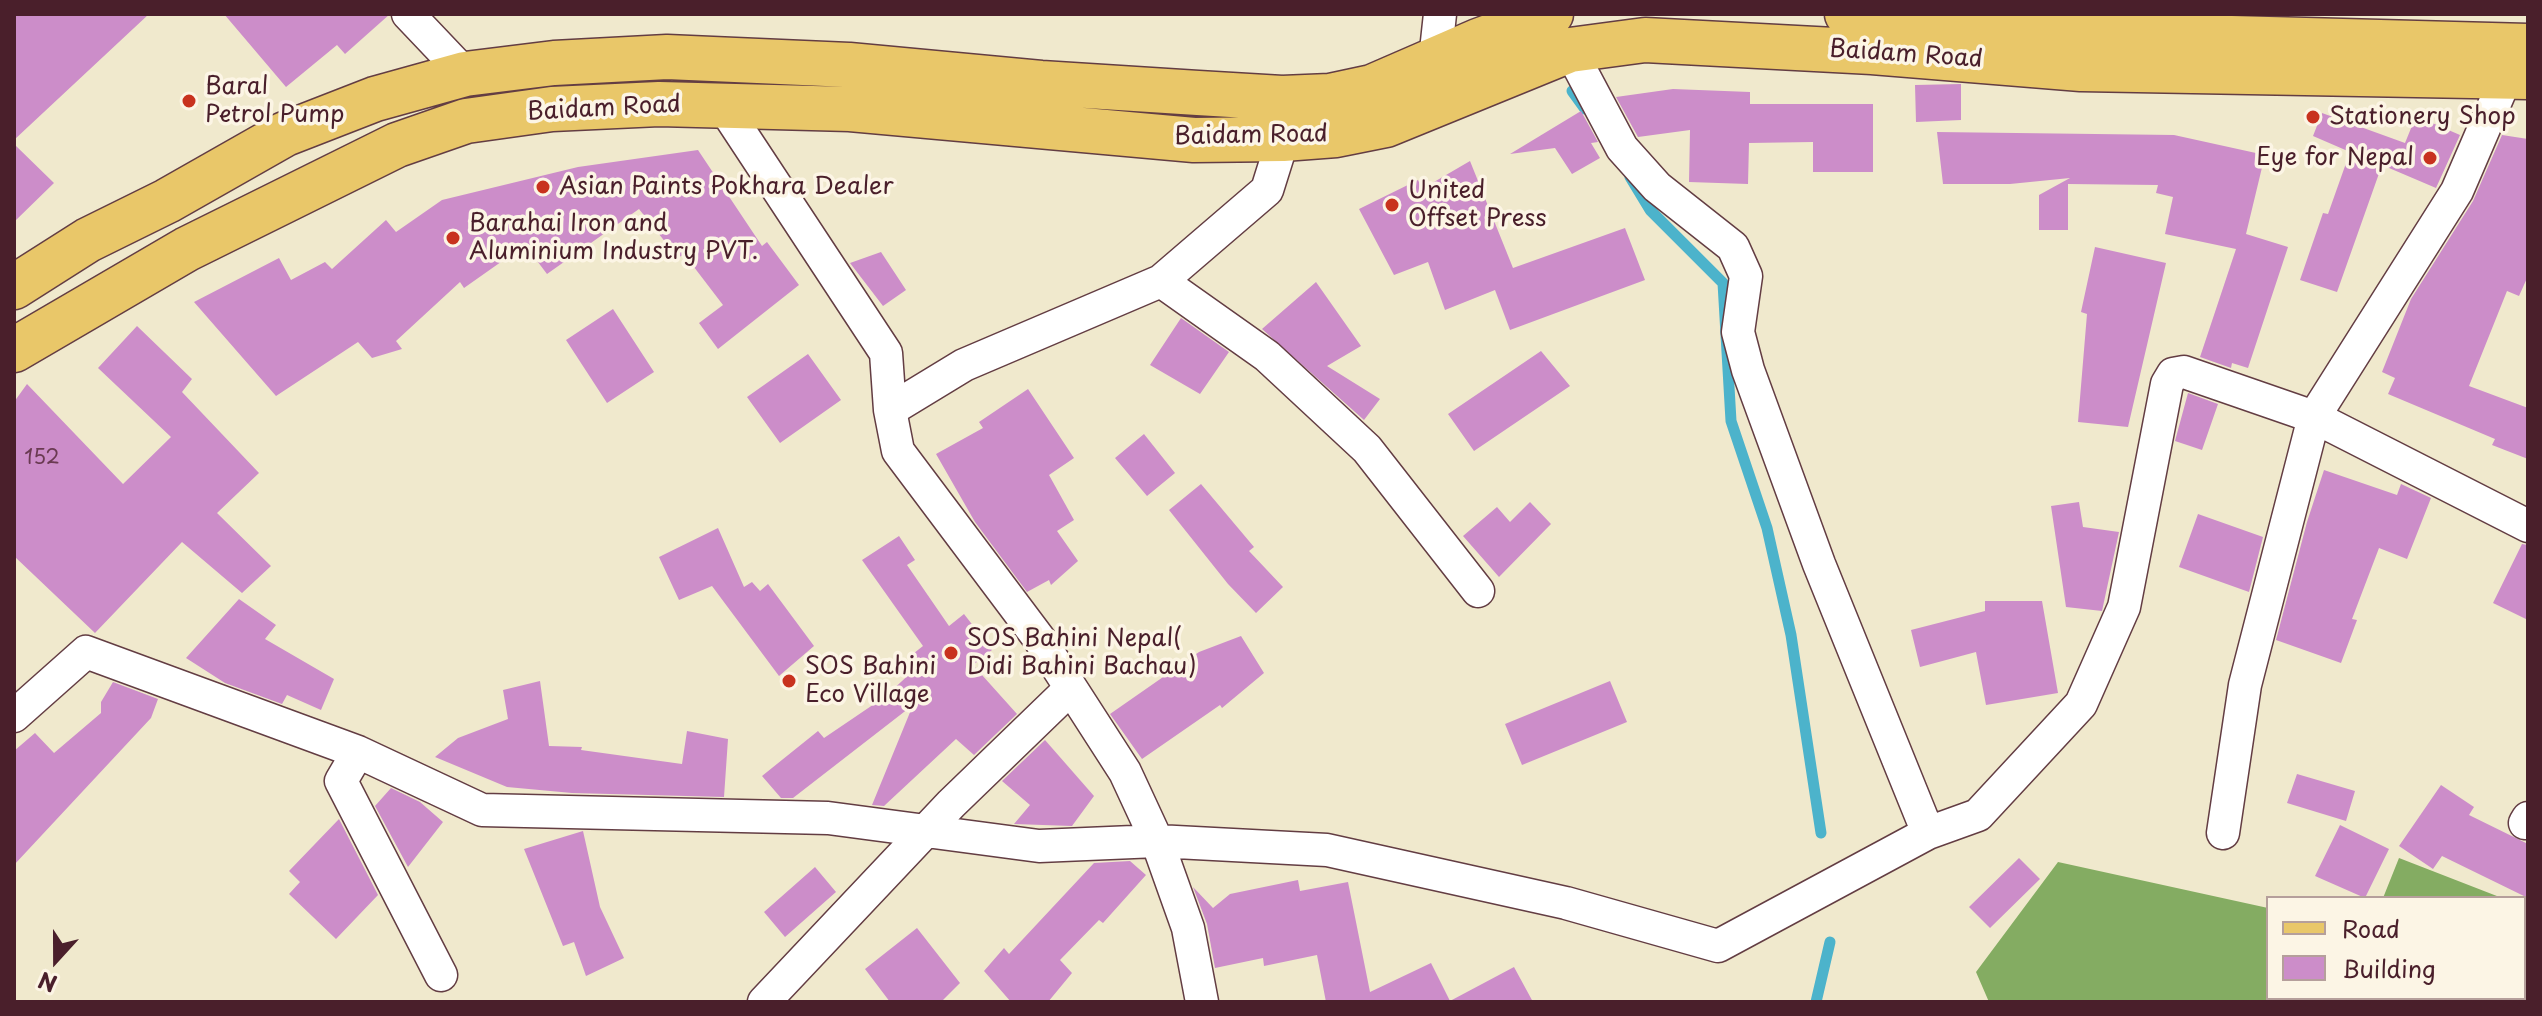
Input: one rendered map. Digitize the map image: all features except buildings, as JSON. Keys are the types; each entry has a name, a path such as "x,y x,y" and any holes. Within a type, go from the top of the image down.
{"main road":[{"name":"Baidam Road","path":"1863,15 2085,24 2521,66"},
{"name":"Baidam Road","path":"14,287 88,240 167,201 285,134 375,99 465,74 554,63 682,57 849,65 1041,83 1282,98 1330,96 1372,87 1435,60 1561,32 1642,27 1872,52 2081,69 2521,66"},
{"name":"Baidam Road","path":"14,350 187,249 397,145 466,121 552,109 717,105 850,109 1194,140 1336,135 1386,125 1561,32"}],"street":[{"path":"408,14 465,74"},
{"path":"1435,60 1440,14"},
{"path":"1561,32 1622,148 1657,187 1733,247 1746,276 1738,332 1748,370 1819,564 1928,833"},
{"path":"2223,833 2245,685 2314,417 2457,191 2521,66"},
{"path":"717,105 729,115 886,353 890,410 898,451 1040,640 1125,772 1157,841 1188,928 1202,1002"},
{"path":"890,410 964,365 1161,281 1267,190 1283,139"},
{"path":"1161,281 1267,356 1367,449 1478,591"},
{"path":"14,716 86,652 358,752 482,810 828,818 1039,846 1157,841 1327,850 1566,903 1718,946 1928,833 1978,815 2081,704 2124,607 2167,384 2173,374 2184,372 2314,417 2528,526"},
{"path":"764,1002 927,833 951,804 1070,689"},
{"path":"358,752 341,781 441,975"}],"green space":[{"path":"2399,858 2497,896 2384,896"},
{"path":"2058,862 2266,908 2266,1000 2526,1000 2528,908 2528,1002 1989,1002 1976,972"}],"waterway":[{"path":"1572,91 1585,109"},
{"path":"1630,177 1650,210 1723,283 1731,421 1767,528 1791,635 1821,833"},
{"path":"1816,1002 1830,942"}],"place":[{"name":"Baral Petrol Pump","path":"189,101"},
{"name":"Stationery Shop","path":"2313,117"},
{"name":"Eye for Nepal","path":"2430,158"},
{"name":"Asian Paints Pokhara Dealer","path":"543,187"},
{"name":"United Offset Press","path":"1392,205"},
{"name":"Barahai Iron and Aluminium Industry PVT.","path":"453,238"},
{"name":"SOS Bahini Nepal( Didi Bahini Bachau)","path":"951,653"},
{"name":"SOS Bahini Eco Village","path":"789,681"}]}
